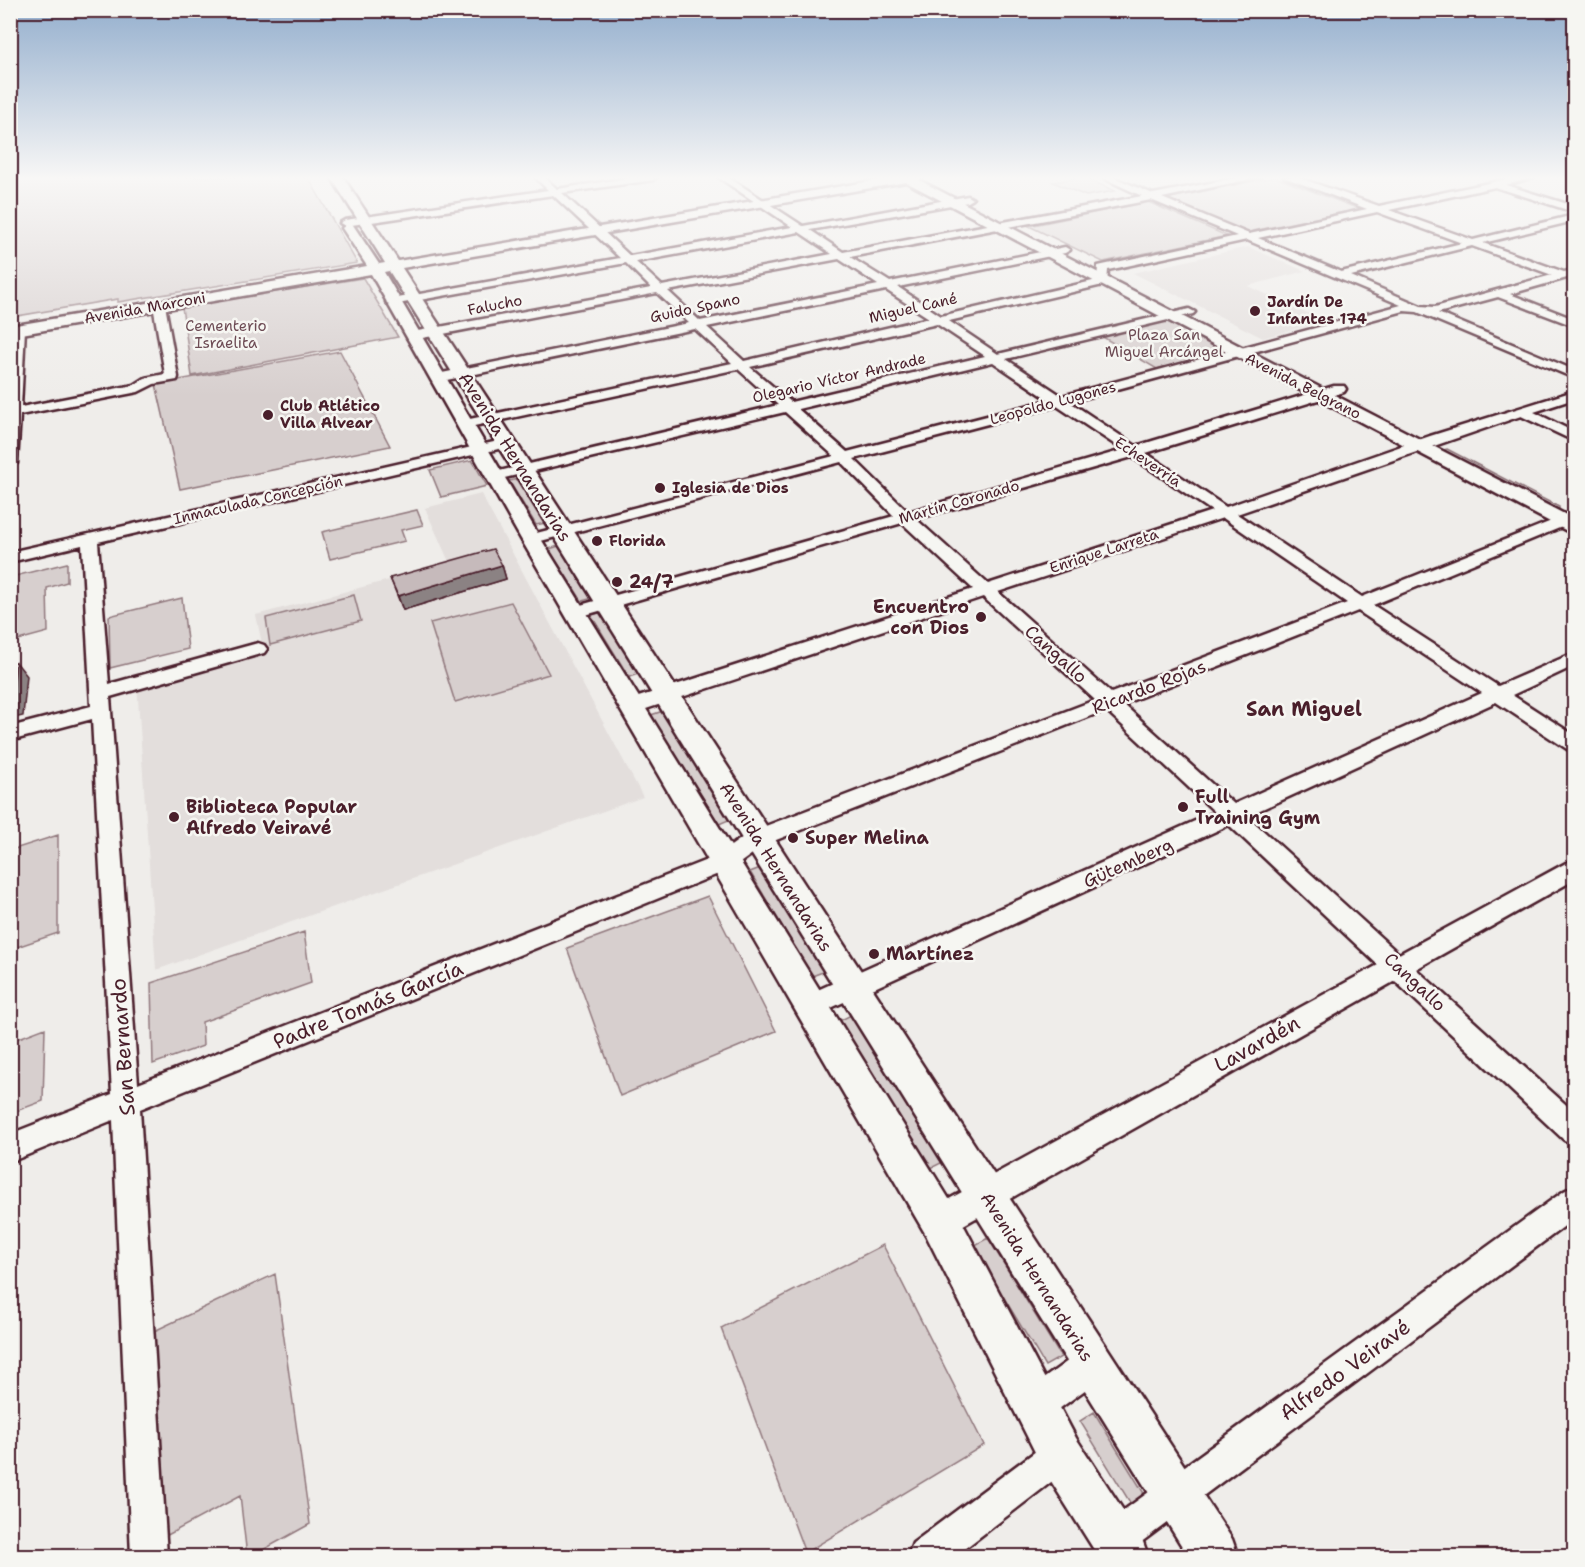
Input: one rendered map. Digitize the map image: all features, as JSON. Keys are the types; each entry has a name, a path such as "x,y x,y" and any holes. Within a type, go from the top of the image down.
{"main road":[{"name":"Avenida Hernandarias","path":"370,250 383,265"},
{"name":"Avenida Hernandarias","path":"377,250 403,300 493,446 524,470 1215,1557"},
{"name":"Avenida Marconi","path":"13,328 471,250"},
{"name":"Avenida Belgrano","path":"1044,250 1189,312 1435,439 1572,519"},
{"name":"Avenida Belgrano","path":"1065,250 1172,317 1239,353 1418,445 1572,519"},
{"name":"Avenida Marconi","path":"13,328 159,305 383,265"},
{"name":"Avenida Hernandarias","path":"493,446 496,476 531,539 940,1221 1060,1454 1120,1548"}],"street":[{"name":"Cangallo","path":"617,250 844,457 905,518 1110,703 1575,1131"},
{"path":"403,300 682,250"},
{"name":"Echeverría","path":"832,250 1060,401 1223,513 1575,744"},
{"name":"Falucho","path":"425,335 872,250"},
{"name":"Guido Spano","path":"449,375 1064,250"},
{"name":"Miguel Cané","path":"478,421 741,365 938,319 1193,250"},
{"path":"1278,250 1575,374"},
{"path":"1339,276 1441,250"},
{"path":"1490,250 1571,277"},
{"name":"Leopoldo Lugones","path":"531,539 1060,401 1404,308 1435,310 1571,277"},
{"path":"1498,293 1575,323"},
{"path":"12,413 138,388 150,381 172,377 159,305"},
{"name":"Olegario Víctor Andrade","path":"496,476 1189,312"},
{"path":"10,463 13,328"},
{"name":"Martín Coronado","path":"576,612 1133,452 1339,389"},
{"name":"Enrique Larreta","path":"633,706 1223,513 1435,439 1575,395"},
{"path":"1523,412 1575,437"},
{"name":"Inmaculada Concepción","path":"10,557 493,446"},
{"name":"Ricardo Rojas","path":"725,862 758,838 1110,703 1572,519"},
{"name":"San Bernardo","path":"90,538 126,1102 149,1557"},
{"path":"10,734 258,649"},
{"name":"Gütemberg","path":"811,1005 1575,659"},
{"name":"Padre Tomás García","path":"10,1148 725,862"},
{"name":"Lavardén","path":"940,1221 1575,868"},
{"name":"Alfredo Veiravé","path":"1120,1548 1175,1495 1575,1201"},
{"path":"1036,1405 1092,1364"},
{"path":"926,1557 1060,1454"}],"shaded area":[{"path":"1234,250 1255,250 1305,271 1248,286 1325,321 1263,338 1133,273"},
{"path":"481,494 643,797 156,970 137,683 263,649 256,615 450,564 425,508"}],"green space":[{"path":"11,250 350,250 357,263 118,302 118,299 11,317"},
{"path":"1079,250 1160,250 1103,262"},
{"name":"Cementerio Israelita","path":"363,278 398,337 192,376 182,307"},
{"name":"Plaza San Miguel Arcángel","path":"1170,320 1229,351 1157,369 1101,336"},
{"name":"Club Atlético Villa Alvear","path":"340,351 390,446 180,489 156,384"},
{"path":"1447,449 1559,509 1556,510 1439,451"},
{"path":"472,460 487,486 441,497 430,470"},
{"path":"518,479 546,523 536,525 509,481"},
{"path":"417,510 423,525 401,530 405,541 330,559 322,532"},
{"path":"559,546 593,598 582,601 549,549"},
{"path":"67,563 67,582 47,588 48,632 11,642 11,577"},
{"path":"354,595 361,621 270,645 266,618"},
{"path":"182,598 188,649 110,668 109,616"},
{"path":"511,602 549,674 455,702 430,623"},
{"path":"602,612 641,673 629,677 591,615"},
{"path":"663,711 731,819 719,824 651,715"},
{"path":"58,835 58,933 11,949 11,850"},
{"path":"763,867 828,970 812,976 750,872"},
{"path":"708,896 776,1031 620,1096 567,948"},
{"path":"304,932 311,983 202,1022 203,1046 153,1064 151,983"},
{"path":"853,1014 945,1161 929,1169 839,1021"},
{"path":"45,1028 43,1101 11,1113 11,1041"},
{"path":"988,1238 1061,1357 1045,1366 973,1246"},
{"path":"883,1245 984,1445 805,1553 721,1328"},
{"path":"275,1274 310,1524 252,1556 247,1556 240,1496 162,1538 150,1333"},
{"path":"1094,1412 1148,1500 1134,1509 1080,1421"}],"building":[{"path":"493,549 502,565 398,596 390,578"},
{"path":"16,662 12,701 10,702 10,663"}],"place":[{"name":"Jardín De Infantes 174","path":"1255,311"},
{"name":"Club Atlético Villa Alvear","path":"268,415"},
{"name":"Iglesia de Dios","path":"660,488"},
{"name":"Florida","path":"597,541"},
{"name":"24/7","path":"617,582"},
{"name":"Encuentro con Dios","path":"981,617"},
{"name":"Full Training Gym","path":"1183,807"},
{"name":"Biblioteca Popular Alfredo Veiravé","path":"174,817"},
{"name":"Super Melina","path":"793,838"},
{"name":"Martínez","path":"874,954"}],"district":[{"name":"San Miguel","path":"1304,709"}]}
